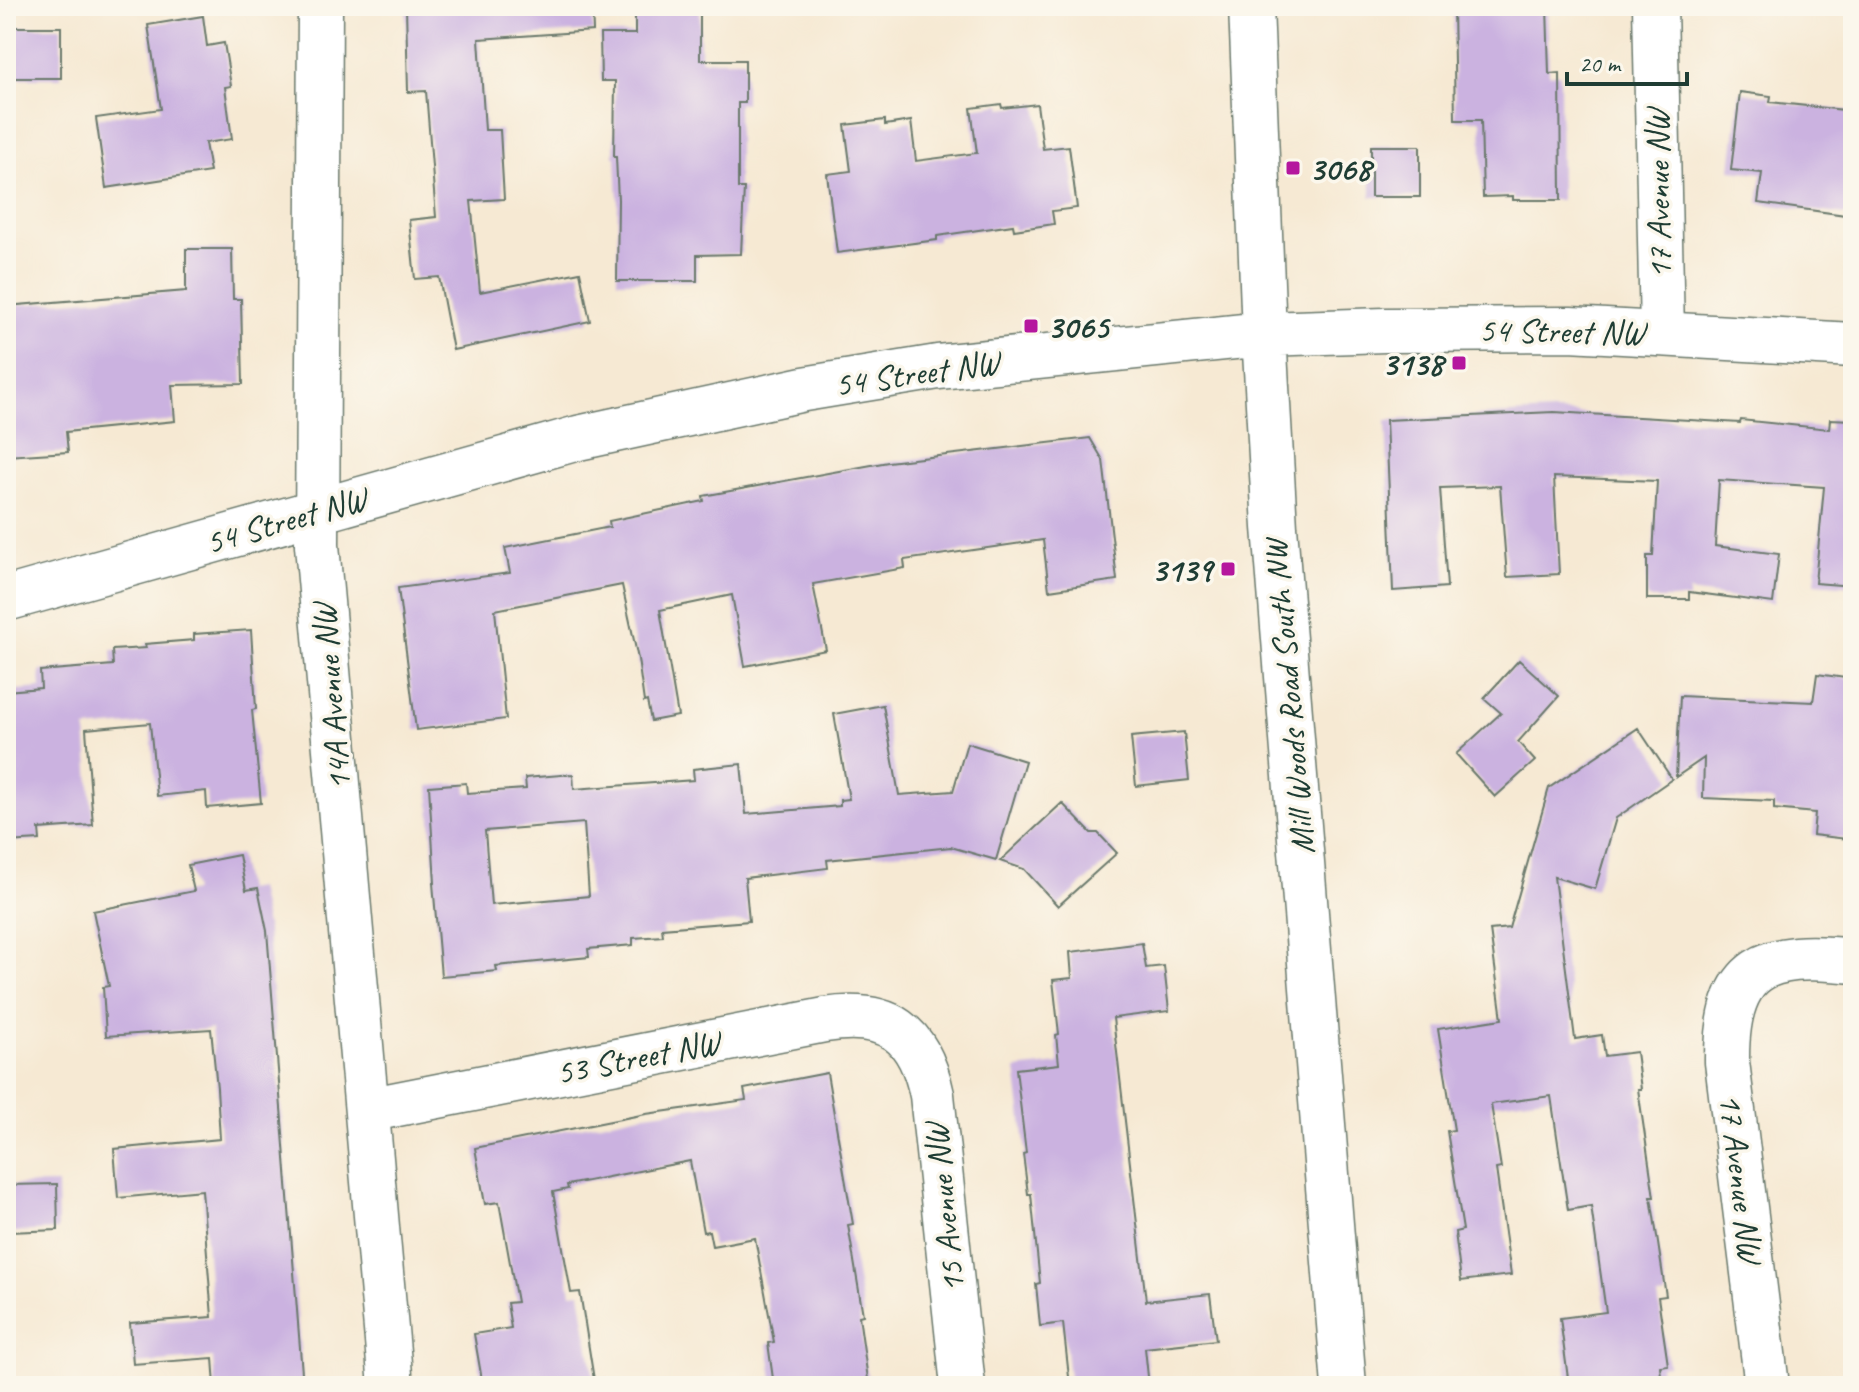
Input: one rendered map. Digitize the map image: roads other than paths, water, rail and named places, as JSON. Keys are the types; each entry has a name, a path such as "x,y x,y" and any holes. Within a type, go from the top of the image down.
{"street":[{"name":"14A Avenue NW","path":"320,6 317,545 391,1386"},
{"name":"Mill Woods Road South NW","path":"1251,6 1276,543 1344,1386"},
{"name":"17 Avenue NW","path":"1655,6 1662,333"},
{"name":"54 Street NW","path":"6,599 578,438 804,389 938,367 1264,334 1492,328 1662,333 1853,345"},
{"name":"17 Avenue NW","path":"1767,1386 1726,1035 1739,989 1751,975 1794,957 1853,961"},
{"name":"53 Street NW","path":"367,1110 849,1016 889,1024 906,1036"},
{"name":"15 Avenue NW","path":"906,1036 918,1052 932,1095 963,1386"}],"place":[{"name":"3068","path":"1293,168"},
{"name":"3065","path":"1031,326"},
{"name":"3138","path":"1459,363"},
{"name":"3139","path":"1228,569"}]}
